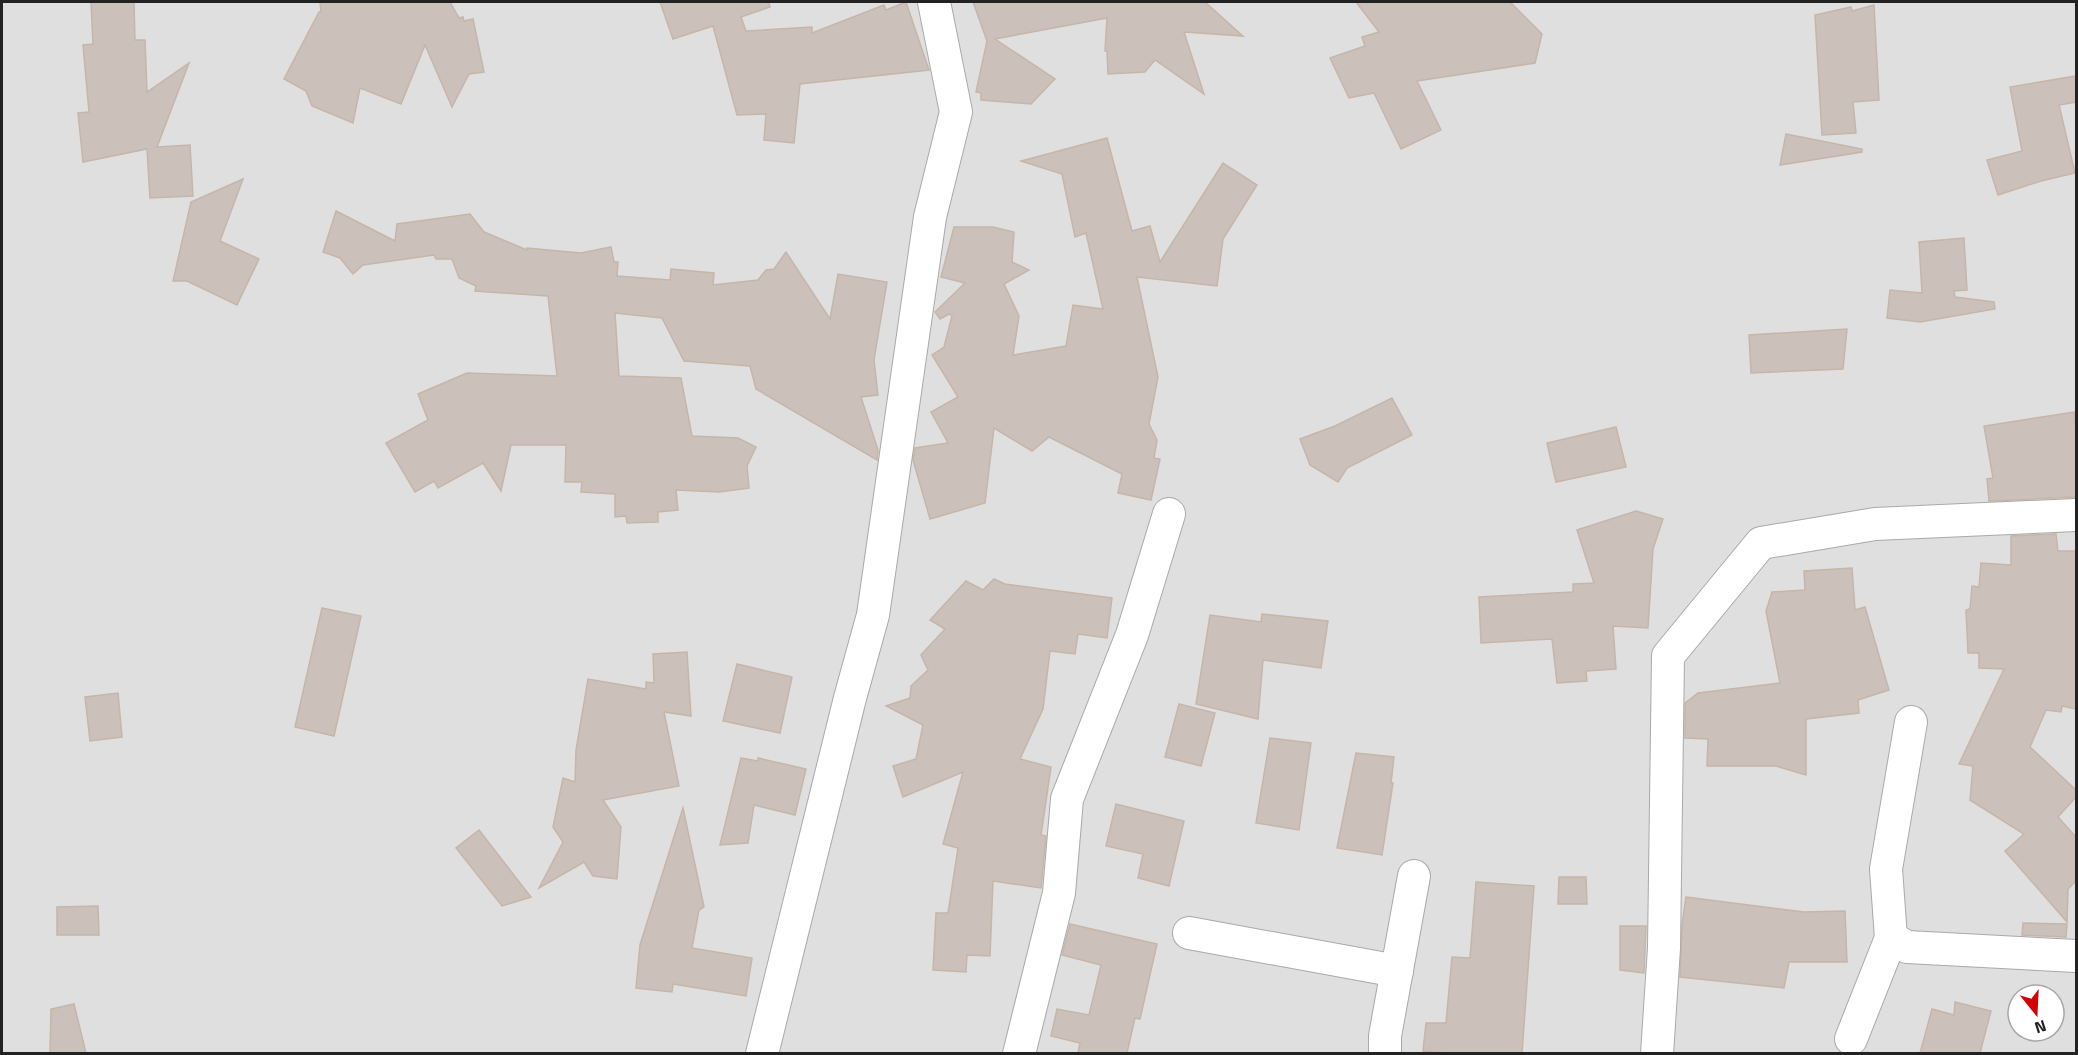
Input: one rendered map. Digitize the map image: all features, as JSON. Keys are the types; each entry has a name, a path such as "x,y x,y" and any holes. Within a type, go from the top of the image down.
{"street":[{"path":"762,1053 873,615 930,217 956,112 934,2"},
{"path":"1019,1053 1059,893 1067,799 1132,635 1169,514"},
{"path":"1657,1053 1664,948 1668,656 1761,543 1875,524 2076,515"},
{"path":"1851,1039 1891,938 1886,869 1911,722"},
{"path":"1385,1053 1385,1036 1414,876"},
{"path":"1190,933 1397,971"},
{"path":"1891,938 1908,947 2076,956"}],"shaded area":[{"path":"2,2 2076,2 2076,1053 2,1054"}],"building":[{"path":"91,2 134,2 135,40 145,40 147,92 189,63 157,147 190,145 193,196 150,198 147,149 83,162 78,113 89,112 83,45 93,44"},
{"path":"320,2 450,2 459,18 463,17 464,21 473,19 484,72 469,74 452,107 425,45 401,104 360,88 353,123 312,106 306,91 284,79 321,12"},
{"path":"660,2 769,2 770,7 741,17 746,31 812,27 812,33 884,5 886,10 906,2 929,70 800,84 794,143 764,140 766,114 737,115 713,26 673,39"},
{"path":"973,2 1205,2 1243,36 1184,32 1204,94 1155,60 1145,72 1108,74 1107,51 1105,51 1107,18 995,39 1055,79 1031,104 981,100 981,93 976,92 987,41"},
{"path":"1356,2 1510,2 1542,34 1535,63 1417,81 1441,130 1401,149 1374,93 1349,98 1330,58 1365,46 1362,37 1379,32"},
{"path":"1874,5 1879,100 1853,102 1856,133 1822,135 1815,15 1851,7 1852,11"},
{"path":"2076,76 2076,102 2059,105 2075,173 1998,195 1987,160 2022,151 2010,87"},
{"path":"1786,134 1862,149 1862,152 1780,165"},
{"path":"1107,138 1132,231 1150,226 1160,262 1223,163 1257,185 1223,239 1217,286 1137,277 1158,377 1149,424 1157,440 1154,458 1160,459 1151,500 1118,493 1122,474 1049,437 1032,451 994,428 985,503 930,519 913,460 915,448 948,443 931,412 958,397 932,355 944,347 952,316 949,314 940,319 935,312 965,283 941,277 954,227 993,227 1014,232 1012,262 1029,270 1004,284 1019,316 1013,355 1066,346 1073,305 1103,309 1086,233 1075,237 1062,174 1021,161"},
{"path":"243,179 220,241 259,259 237,305 187,281 173,281 191,202"},
{"path":"336,211 395,241 397,224 470,214 484,232 527,250 527,248 581,253 611,247 614,262 618,262 617,276 670,280 671,269 714,273 713,285 758,280 766,270 774,269 786,252 830,319 838,274 887,282 874,360 878,395 861,397 878,450 877,460 756,389 750,366 684,361 662,318 615,313 619,376 681,378 692,436 738,438 756,447 747,466 749,488 719,492 676,490 678,510 658,512 658,522 627,523 626,516 615,517 615,494 581,492 582,482 565,482 566,445 511,445 501,491 483,463 438,488 434,481 415,492 386,443 428,420 418,394 467,373 557,376 548,296 475,291 476,286 459,278 452,259 436,259 434,255 363,265 353,274 340,258 323,252"},
{"path":"1964,238 1967,290 1954,291 1955,297 1994,302 1995,309 1920,322 1887,318 1890,290 1922,293 1919,242"},
{"path":"1847,329 1843,369 1751,373 1749,335"},
{"path":"1392,398 1412,435 1347,468 1338,482 1310,465 1300,439 1335,426"},
{"path":"2074,412 2076,497 1989,501 1987,479 1993,478 1984,426"},
{"path":"1616,427 1626,467 1556,482 1547,443"},
{"path":"1636,511 1663,519 1653,549 1648,628 1613,626 1616,669 1586,671 1587,681 1557,683 1552,639 1481,643 1479,597 1573,592 1573,584 1594,583 1577,530"},
{"path":"2056,534 2058,551 2076,551 2076,709 2062,706 2061,712 2046,710 2030,747 2076,790 2076,797 2058,817 2076,837 2076,881 2068,889 2067,922 2005,851 2024,834 1970,800 1973,766 1959,764 2004,669 1979,668 1979,653 1968,653 1966,610 1970,609 1972,586 1979,587 1981,563 2011,565 2011,536"},
{"path":"1852,568 1855,610 1865,607 1889,690 1858,700 1859,713 1806,719 1806,775 1776,766 1707,766 1708,739 1685,738 1685,703 1698,693 1780,683 1766,611 1772,592 1805,590 1804,571"},
{"path":"994,579 1005,584 1112,598 1107,638 1078,634 1075,654 1050,651 1043,709 1020,759 1051,767 1041,835 1046,836 1041,888 993,881 990,956 967,955 966,972 933,970 936,913 948,913 958,848 943,844 963,772 903,797 893,766 916,759 923,725 886,706 910,698 911,686 928,670 921,655 945,629 930,620 966,581 983,590"},
{"path":"322,608 361,616 334,736 295,727"},
{"path":"1262,614 1328,621 1321,668 1263,660 1258,719 1196,704 1210,615 1261,622"},
{"path":"687,652 691,716 664,712 679,786 603,800 621,827 617,879 593,876 584,862 539,888 563,842 553,827 563,778 575,782 576,750 588,679 646,689 646,682 654,683 653,654"},
{"path":"737,664 792,677 780,733 723,721"},
{"path":"118,693 122,737 90,741 85,697"},
{"path":"1179,704 1215,713 1201,766 1165,757"},
{"path":"1270,738 1311,743 1299,830 1256,823"},
{"path":"1356,753 1394,757 1391,783 1393,783 1382,855 1337,848"},
{"path":"741,758 758,761 758,758 806,769 795,815 754,805 748,843 720,845"},
{"path":"1116,804 1184,821 1169,886 1138,878 1143,854 1106,846"},
{"path":"683,808 704,907 699,910 692,948 752,958 746,996 673,984 672,992 636,988 640,945"},
{"path":"479,830 531,897 502,906 456,848"},
{"path":"1559,877 1586,877 1587,904 1558,904"},
{"path":"1476,882 1534,886 1522,1053 1423,1051 1426,1023 1446,1023 1452,957 1470,958"},
{"path":"1686,897 1804,912 1845,911 1847,962 1789,962 1784,988 1680,977 1682,924"},
{"path":"98,906 99,935 57,935 57,907"},
{"path":"2023,923 2067,924 2066,937 2022,935"},
{"path":"1070,924 1157,944 1140,1019 1135,1018 1127,1053 1078,1053 1080,1043 1051,1036 1057,1009 1089,1015 1101,965 1062,955"},
{"path":"1620,926 1646,926 1644,973 1620,970"},
{"path":"1955,1002 1991,1011 1980,1053 1920,1053 1932,1009 1954,1015"},
{"path":"74,1004 86,1053 50,1053 51,1009"}]}
